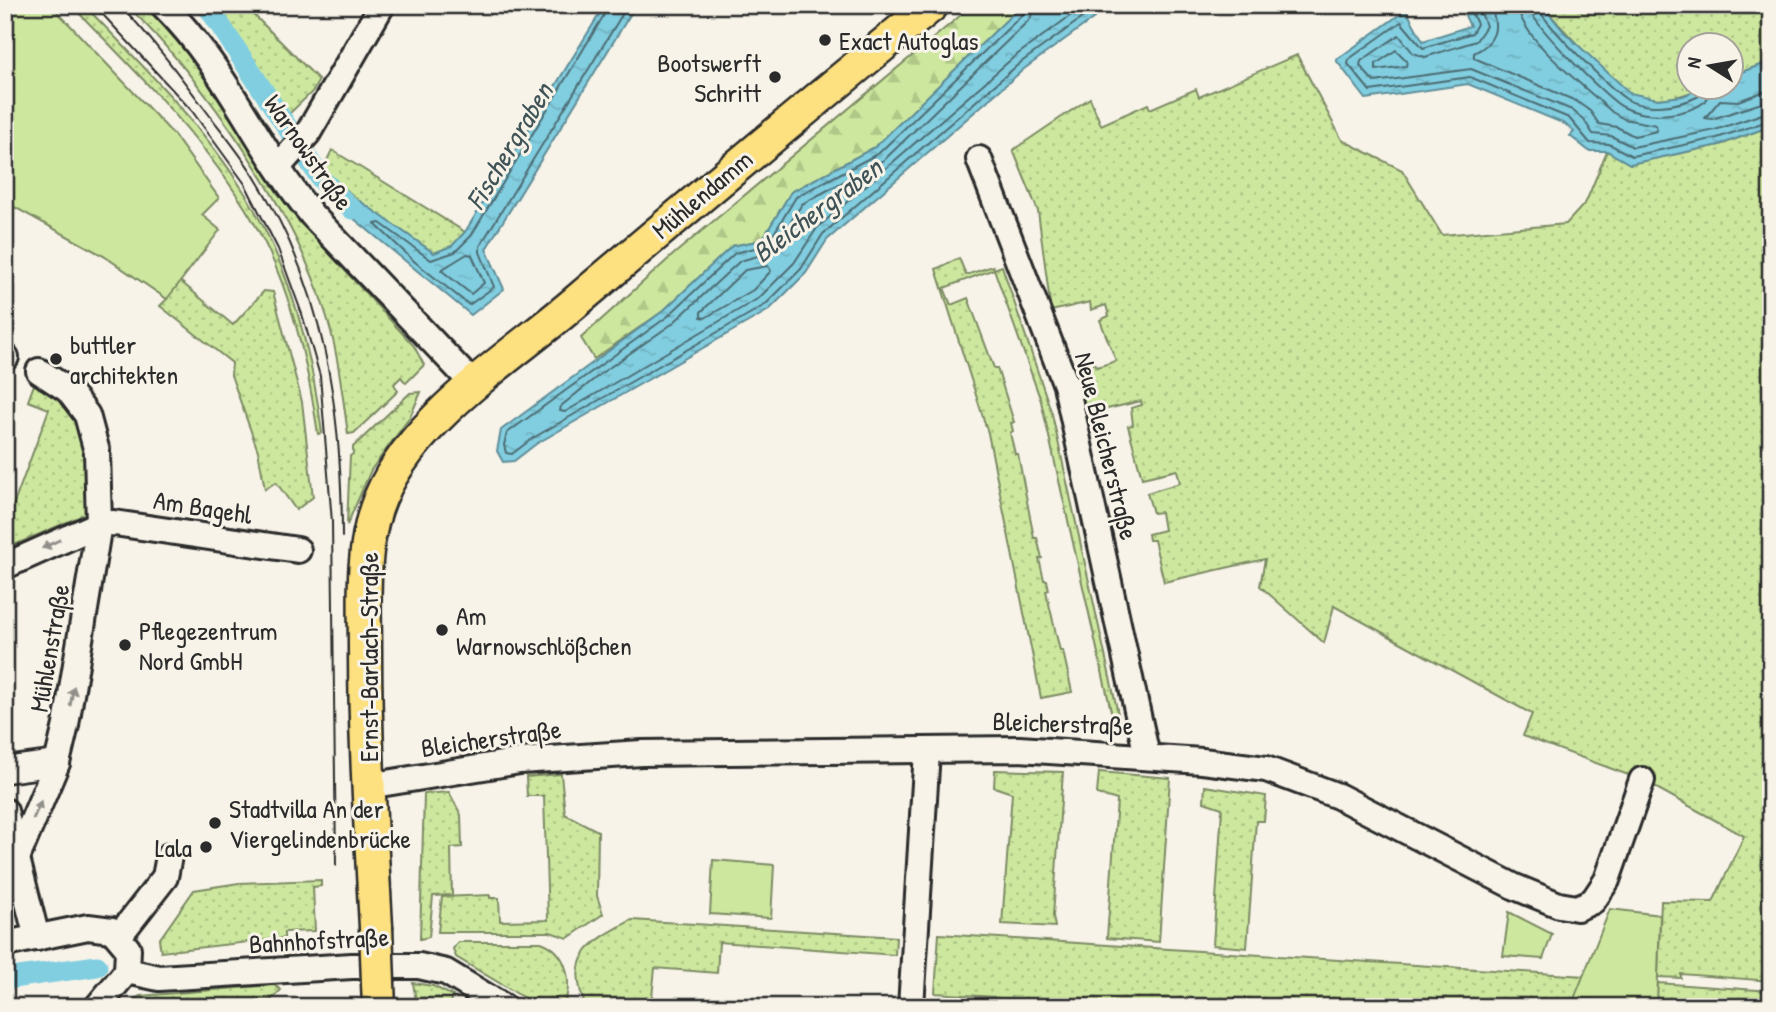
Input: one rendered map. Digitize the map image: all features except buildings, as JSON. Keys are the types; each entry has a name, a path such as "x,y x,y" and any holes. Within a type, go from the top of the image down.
{"main road":[{"name":"Mühlendamm","path":"475,386 932,5"},
{"name":"Ernst-Barlach-Straße","path":"378,995 368,786 365,580 367,550 376,509 394,469 435,423 475,386"}],"street":[{"path":"294,150 382,5"},
{"name":"Warnowstraße","path":"166,7 230,89 294,150 312,215 475,386"},
{"name":"Neue Bleicherstraße","path":"979,159 1066,386 1147,756"},
{"name":"Mühlenstraße","path":"37,938 9,835 57,763 77,672 99,524 97,452 87,415 68,390 39,371"},
{"name":"Am Bagehl","path":"99,524 114,523 298,550"},
{"path":"5,566 99,524"},
{"name":"Bleicherstraße","path":"368,786 566,756 1019,749 1147,756 1275,772 1359,804 1513,886 1559,905 1577,908 1593,901 1606,880 1642,780"},
{"path":"911,1007 927,751"},
{"path":"5,770 57,763"},
{"path":"119,936 165,877 169,856"},
{"path":"5,944 100,926 119,936 128,949 127,971 97,1007"},
{"name":"Bahnhofstraße","path":"127,971 159,978 352,966 419,966 446,972 504,1007"}],"green space":[{"path":"5,5 51,5 174,135 219,198 202,215 220,230 167,299 104,256 5,202"},
{"path":"71,5 84,5 163,88 219,155 253,207 282,268 303,333 322,433 318,434 296,324 278,271 253,221 192,134"},
{"path":"127,5 145,5 207,75 317,240 414,346 424,365 406,383 401,377 394,384 398,391 354,433 348,434 329,323 309,268 290,227 242,146 215,107 186,70"},
{"path":"213,5 244,5 319,80 313,91 289,114"},
{"path":"973,5 1022,5 875,147 791,192 762,240 732,246 663,311 594,359 581,338 674,254"},
{"path":"1542,5 1771,5 1771,61 1744,71 1744,32 1674,32 1674,96 1650,98 1632,94 1612,79"},
{"path":"1297,55 1342,140 1402,170 1442,235 1566,224 1586,202 1607,151 1630,164 1720,145 1771,126 1771,981 1681,974 1681,978 1658,977 1661,901 1713,902 1744,836 1642,780 1523,736 1532,714 1334,606 1324,643 1260,586 1265,559 1164,582 1154,540 1149,540 1148,534 1164,530 1161,512 1153,513 1147,493 1180,483 1177,470 1142,478 1128,426 1133,425 1131,408 1142,405 1141,401 1086,414 1074,370 1095,363 1097,367 1116,361 1100,320 1109,316 1106,305 1091,310 1090,302 1051,311 1038,211 1013,150 1090,98 1101,125 1148,104 1150,109 1196,89 1199,97"},
{"path":"332,150 465,232 452,246 434,253 359,201 323,169"},
{"path":"25,179 180,281 233,325 264,291 273,292 302,402 313,497 296,510 276,482 265,489 258,451 231,375 232,363 160,306 167,299 104,256 15,207"},
{"path":"959,258 966,275 993,266 994,269 944,288 951,305 968,298 994,368 997,368 1014,422 1011,423 1013,431 1010,433 1015,454 1018,454 1034,538 1037,538 1042,558 1039,559 1044,580 1047,580 1049,590 1046,591 1072,692 1041,698 988,433 936,269"},
{"path":"1002,266 1052,414 1122,732 1116,733 1041,401 994,269"},
{"path":"35,382 60,400 80,426 87,445 89,462 88,513 5,549 6,525 49,409 28,401"},
{"path":"421,392 410,417 371,470 347,525 350,456 353,454 353,447 410,393"},
{"path":"995,770 1063,772 1053,916 1055,927 1002,924 1012,793 994,787"},
{"path":"1099,772 1170,778 1159,942 1107,938 1117,800 1097,794"},
{"path":"561,774 565,814 598,831 597,896 603,914 568,938 550,932 438,932 442,897 490,895 490,898 499,898 500,921 548,920 544,796 527,796 526,777"},
{"path":"1205,786 1266,796 1264,821 1256,821 1247,948 1213,945 1222,808 1204,802"},
{"path":"449,792 461,815 462,847 451,848 452,895 433,896 429,937 420,939 424,794"},
{"path":"713,860 774,865 771,918 710,914"},
{"path":"321,880 321,886 313,887 315,931 284,932 284,938 161,952 159,940 194,890 239,883"},
{"path":"1610,909 1660,915 1657,1003 1574,999"},
{"path":"1509,912 1552,934 1543,959 1503,956"},
{"path":"632,920 896,937 895,955 719,942 717,973 655,968 651,1007 586,1007 578,975 585,952 604,936"},
{"path":"939,934 1584,976 1575,999 1656,1003 1658,983 1771,991 1771,1007 993,1007 994,997 935,993"},
{"path":"458,942 541,942 550,946 557,952 566,968 568,986 564,1005 536,1005 456,957 453,949"},
{"path":"413,983 433,986 453,996 447,1007 417,1007"},
{"path":"274,985 281,990 271,1000 121,1007 140,996"}],"water":[{"path":"605,5 636,5 486,249 504,289 471,315 347,213 360,201 434,253 452,246 465,232"},
{"name":"Bleichergraben","path":"1022,5 1112,5 1024,69 827,240 806,273 769,310 536,444 514,461 503,462 497,451 501,430 663,311 732,246 762,240 791,192 875,147"},
{"path":"1460,5 1542,5 1565,33 1630,93 1658,99 1674,97 1674,102 1744,102 1744,71 1771,61 1771,126 1719,145 1630,164 1607,151 1589,151 1570,136 1574,132 1565,124 1468,84 1366,99 1336,60 1406,10 1423,41 1470,26"}],"waterway":[{"path":"207,5 321,179 352,209"},
{"path":"5,979 97,966"}],"tram line":[{"path":"94,5 192,111 245,184 278,249 302,314 320,376 332,522 336,865"},
{"path":"120,5 164,55 245,162 280,222 299,265 314,308 333,398 342,537"}],"place":[{"name":"Exact Autoglas","path":"825,40"},
{"name":"Bootswerft Schritt","path":"775,77"},
{"name":"buttler architekten","path":"56,359"},
{"name":"Am Warnowschlößchen","path":"442,630"},
{"name":"Pflegezentrum Nord GmbH","path":"125,645"},
{"name":"Stadtvilla An der Viergelindenbrücke","path":"215,823"},
{"name":"Lala","path":"206,847"}],"water label":[{"name":"Fischergraben","path":"509,146"}]}
